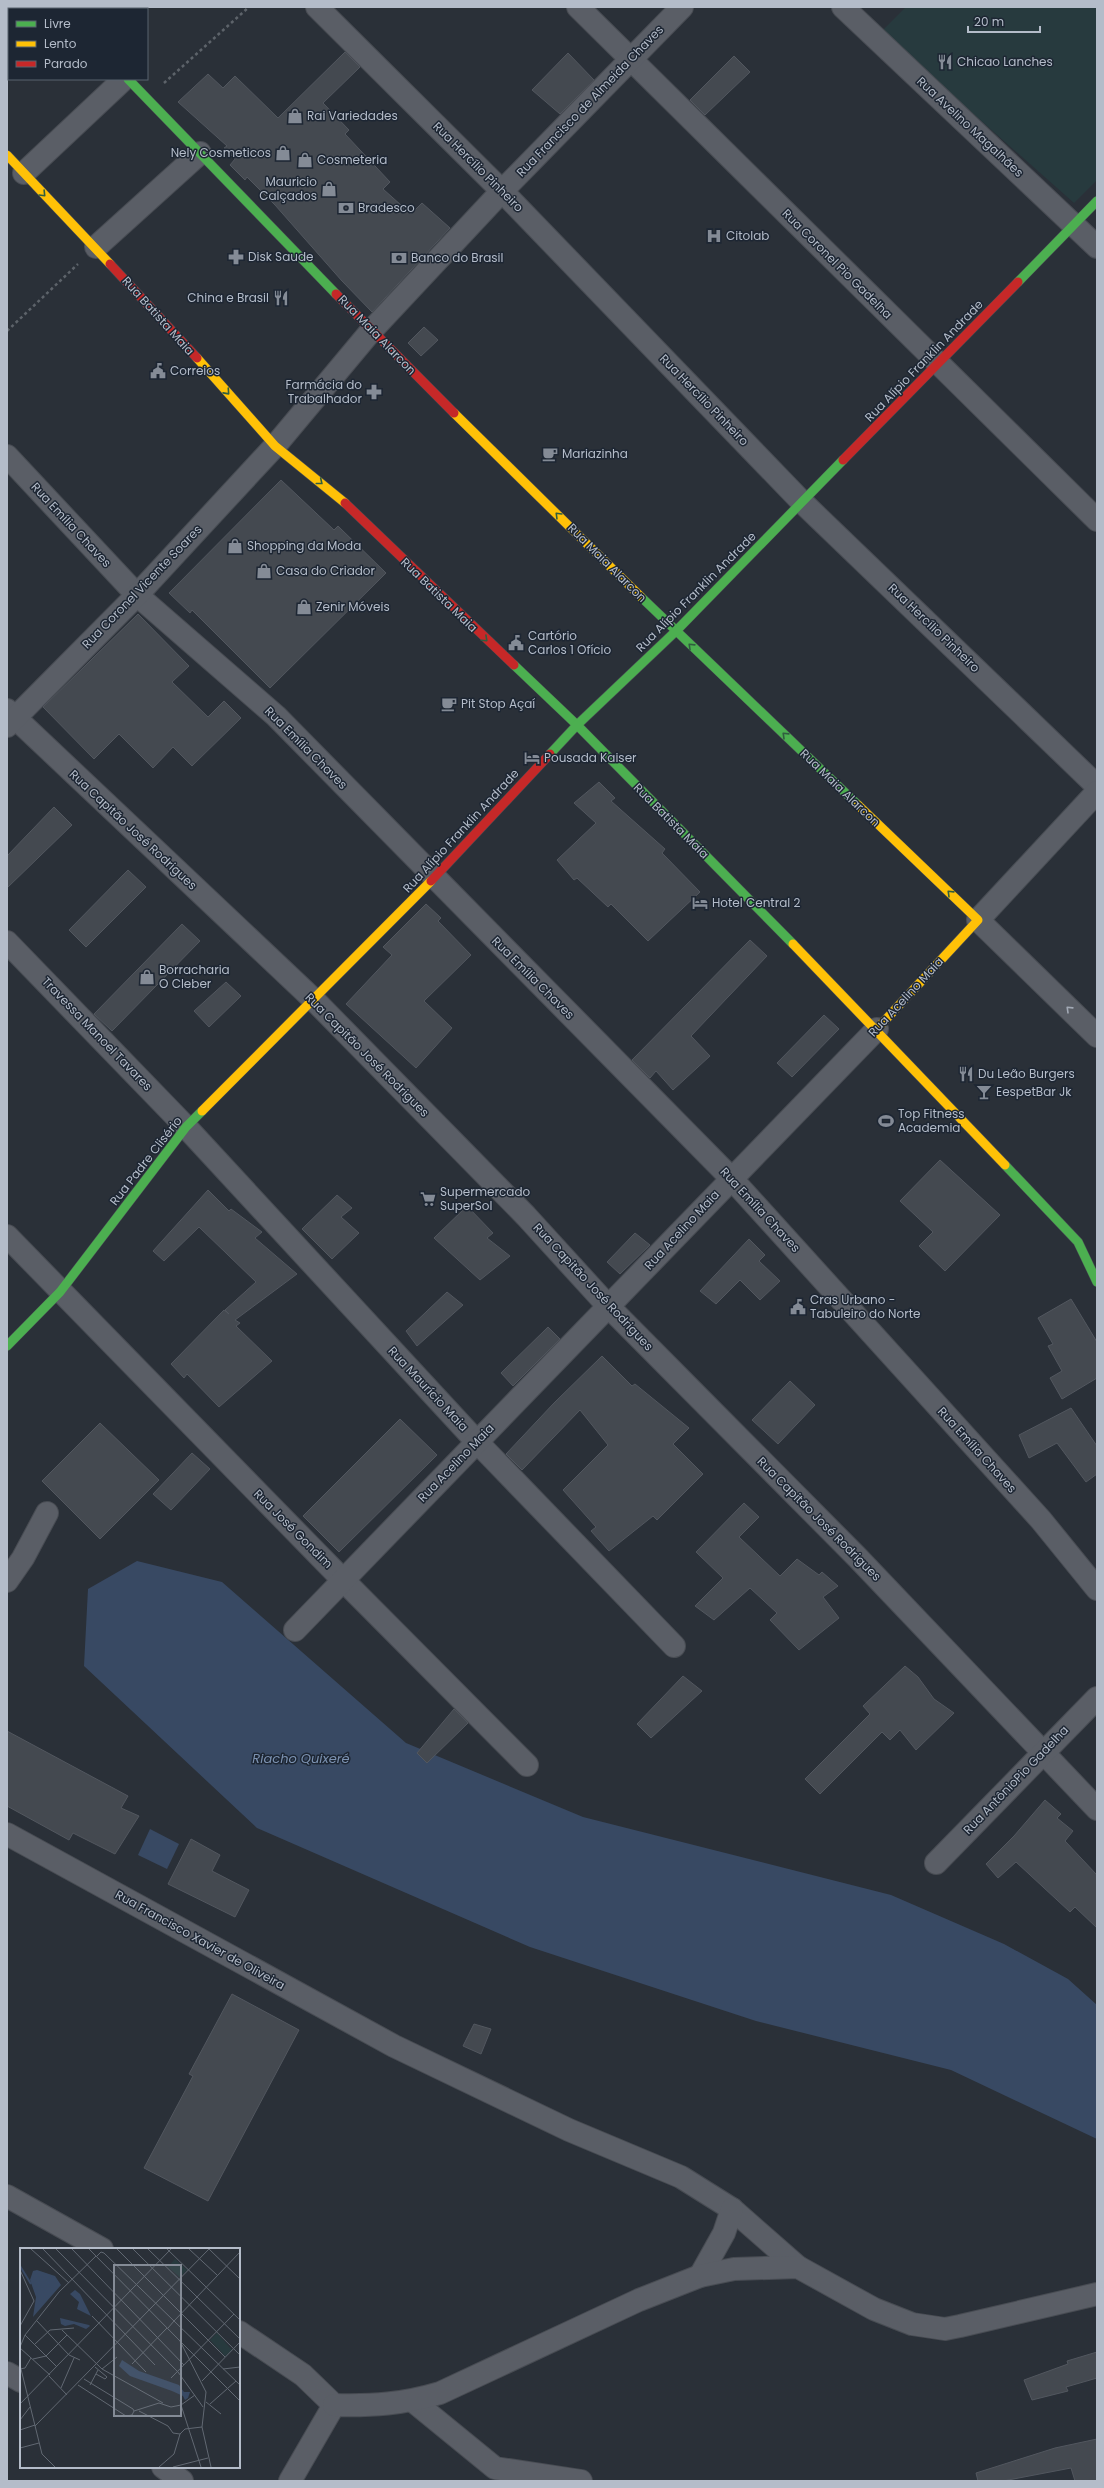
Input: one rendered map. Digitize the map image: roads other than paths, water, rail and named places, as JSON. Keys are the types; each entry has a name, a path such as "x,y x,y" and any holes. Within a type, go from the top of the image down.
{"main road":[{"name":"Rua Maia Alarcon","path":"129,80 293,246 372,331 676,631 978,920"},
{"name":"Rua Batista Maia","path":"7,155 96,247 275,446 337,496 577,725 876,1029 1078,1242 1097,1282"},
{"name":"Rua Alípio Franklin Andrade","path":"314,1000 434,878 577,725 676,631 1097,201"},
{"name":"Rua Acelino Maia","path":"876,1029 978,920"},
{"name":"Rua Padre Clisério","path":"7,1346 60,1292 186,1127 314,1000"}],"street":[{"name":"Rua Hercílio Pinheiro","path":"317,7 502,191 802,502 1097,786"},
{"name":"Rua Coronel Pio Gadelha","path":"578,7 1097,520"},
{"name":"Rua Francisco de Almeida Chaves","path":"275,446 372,331 502,191 682,7"},
{"name":"Rua Avelino Magalhães","path":"843,7 1097,247"},
{"path":"24,173 123,80"},
{"path":"96,247 200,153"},
{"name":"Rua Coronel Vicente Soares","path":"9,718 137,595 275,446"},
{"name":"Rua Emília Chaves","path":"7,456 137,595 276,716 731,1178 1041,1520 1097,1589"},
{"name":"Rua Capitão José Rodrigues","path":"9,718 314,1000 526,1216 609,1307 857,1557 1044,1751 1097,1809"},
{"name":"Rua Acelino Maia","path":"978,920 1097,792"},
{"name":"Rua Maia Alarcon","path":"978,920 1097,1036"},
{"name":"Travessa Manoel Tavares","path":"7,942 186,1127"},
{"name":"Rua Acelino Maia","path":"295,1630 609,1307 731,1178 876,1029"},
{"name":"Rua Maurício Maia","path":"186,1127 477,1442 674,1646"},
{"name":"Rua José Gondim","path":"7,1236 60,1292 343,1580 527,1765"},
{"path":"1078,1242 1097,1260"},
{"path":"7,1581 23,1558 47,1513"},
{"name":"Rua AntônioPio Gadelha","path":"936,1863 1097,1698"},
{"name":"Rua Francisco Xavier de Oliveira","path":"7,1834 394,2046 568,2130 682,2177 732,2209 798,2267 874,2309 929,2328 945,2328 960,2326 1097,2294"},
{"path":"7,2196 100,2248"},
{"path":"700,2276 724,2233 732,2209"},
{"path":"240,2333 303,2375 334,2405 378,2406 413,2401 440,2393 639,2300 700,2276 748,2267 798,2267"},
{"path":"7,2373 20,2380"},
{"path":"413,2401 495,2468 581,2481"},
{"path":"290,2481 334,2405"},
{"path":"164,2468 182,2481"}],"water":[{"name":"Riacho Quixeré","path":"137,1561 222,1582 406,1743 583,1817 891,1895 1004,1944 1068,1979 1097,2005 1097,2139 951,2070 756,2021 530,1947 257,1828 84,1666 88,1589"},
{"path":"150,1829 179,1844 167,1869 138,1855"}],"place":[{"name":"Chicao Lanches","path":"945,62"},
{"name":"Rai Variedades","path":"295,116"},
{"name":"Nely Cosmeticos","path":"283,153"},
{"name":"Cosmeteria","path":"305,160"},
{"name":"Mauricio Calçados","path":"329,189"},
{"name":"Bradesco","path":"346,208"},
{"name":"Citolab","path":"714,236"},
{"name":"Disk Saude","path":"236,257"},
{"name":"Banco do Brasil","path":"399,258"},
{"name":"China e Brasil","path":"281,298"},
{"name":"Correios","path":"158,371"},
{"name":"Farmácia do Trabalhador","path":"374,392"},
{"name":"Mariazinha","path":"550,454"},
{"name":"Shopping da Moda","path":"235,546"},
{"name":"Casa do Criador","path":"264,571"},
{"name":"Zenir Móveis","path":"304,607"},
{"name":"Cartório Carlos 1 Ofício","path":"516,643"},
{"name":"Pit Stop Açaí","path":"449,704"},
{"name":"Pousada Kaiser","path":"532,758"},
{"name":"Hotel Central 2","path":"700,903"},
{"name":"Borracharia O Cleber","path":"147,977"},
{"name":"Du Leão Burgers","path":"966,1074"},
{"name":"EespetBar Jk","path":"984,1092"},
{"name":"Top Fitness Academia","path":"886,1121"},
{"name":"Supermercado SuperSol","path":"428,1199"},
{"name":"Cras Urbano - Tabuleiro do Norte","path":"798,1307"}]}
